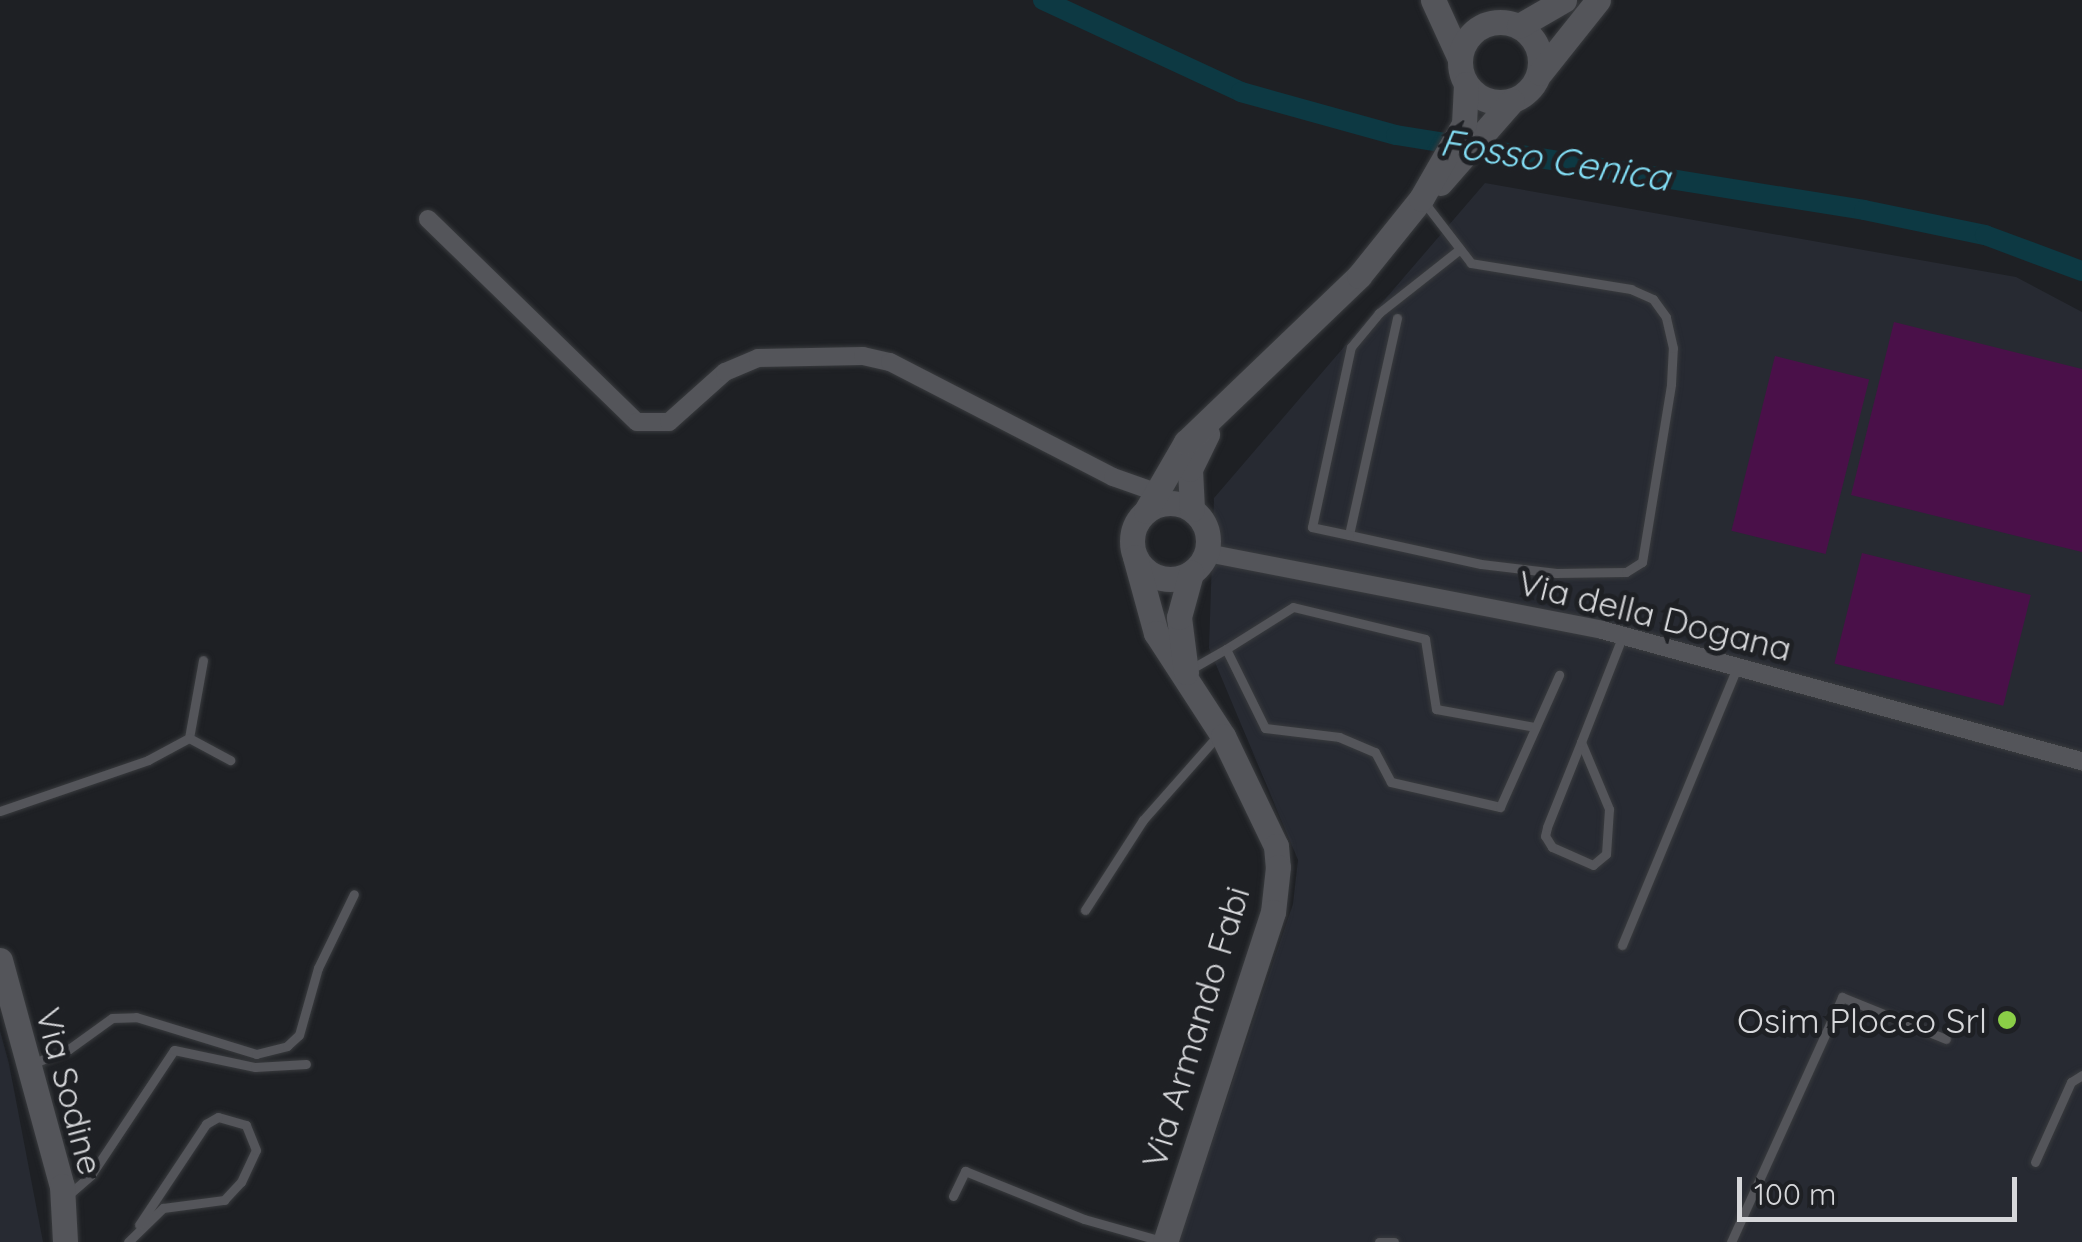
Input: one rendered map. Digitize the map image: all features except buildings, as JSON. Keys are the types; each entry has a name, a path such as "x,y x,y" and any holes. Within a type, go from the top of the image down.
{"street":[{"path":"1433,0 1463,72 1486,100 1512,101"},
{"path":"1448,0 1492,23 1519,26 1564,0"},
{"path":"1199,563 1153,575 1135,557 1133,532 1186,442 1358,276 1453,163 1491,130 1598,0"},
{"path":"1453,163 1464,124 1463,72 1469,36 1492,23"},
{"path":"1519,26 1538,46 1540,73"},
{"path":"428,220 637,422 670,422 725,372 758,358 863,356 890,362 1112,477 1149,501 1192,509"},
{"path":"1186,672 1179,617 1199,563 1206,529 1192,509 1190,469 1222,408"},
{"name":"Via Armando Fabi","path":"1135,557 1156,633 1186,672 1221,732 1276,846 1278,889 1165,1242"},
{"name":"Via della Dogana","path":"1199,563 1622,636 2082,762"},
{"name":"Via Sodine","path":"0,960 63,1200 65,1242"}],"lane":[{"path":"1421,199 1471,263 1631,289 1652,299 1666,316 1674,348 1671,384 1642,562 1626,572 1556,573 1481,564 1312,527 1352,347 1379,313 1460,249"},
{"path":"1349,535 1396,318"},
{"path":"1186,672 1293,606 1425,639 1436,709 1535,727"},
{"path":"1581,742 1609,810 1606,854 1593,864 1552,847 1545,836 1581,742 1622,636"},
{"path":"1226,649 1265,728 1339,737 1375,752 1391,782 1500,807 1558,675"},
{"path":"189,738 203,660"},
{"path":"1622,946 1737,668"},
{"path":"1085,910 1144,820 1221,732"},
{"path":"189,738 230,760"},
{"path":"0,811 148,760 189,738"},
{"path":"27,1066 68,1049 112,1018 136,1017 256,1054 288,1046 299,1035 318,968 354,894"},
{"path":"1732,1242 1842,997 1946,1038"},
{"path":"63,1200 91,1175 174,1050 255,1067 306,1064"},
{"path":"2035,1162 2071,1082 2082,1075"},
{"path":"128,1242 139,1225 206,1124 218,1117 246,1126 254,1135 252,1167 224,1200 163,1208 139,1225"},
{"path":"953,1196 965,1171 1084,1219 1165,1242"},
{"path":"1379,1242 1394,1242"}],"shaded area":[{"path":"1485,183 2016,277 2082,312 2082,1242 1178,1242 1293,904 1298,860 1209,648 1214,498"},
{"path":"1894,322 2082,369 2082,552 1851,495"},
{"path":"1775,356 1869,379 1826,554 1731,531"},
{"path":"1862,553 2031,595 2003,706 1834,664"},
{"path":"0,1031 9,1064 43,1242 0,1242"}],"waterway":[{"name":"Fosso Cenica","path":"1043,0 1241,92 1396,135 1864,210 1985,235 2082,271"}],"place":[{"name":"Osim Plocco Srl","path":"2007,1020"}]}
